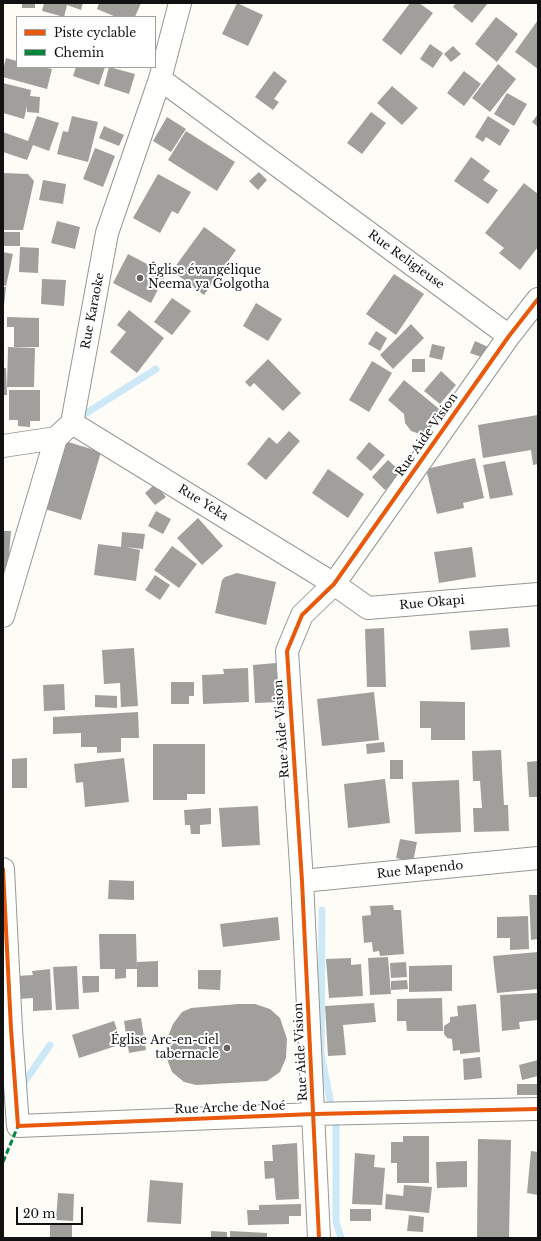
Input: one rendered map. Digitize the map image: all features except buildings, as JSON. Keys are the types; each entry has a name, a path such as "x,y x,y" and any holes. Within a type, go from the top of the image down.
{"street":[{"name":"Rue Karaoke","path":"72,422 108,233 160,79 180,3"},
{"name":"Rue Religieuse","path":"160,79 509,336"},
{"name":"Rue Aide Vision","path":"319,1238 302,881 287,651 302,615 334,584 509,336 538,299"},
{"path":"3,616 56,438 72,422"},
{"name":"Rue Yeka","path":"72,422 334,584"},
{"path":"3,446 56,438"},
{"name":"Rue Okapi","path":"334,584 368,608 538,594"},
{"name":"Rue Mapendo","path":"302,881 538,858"},
{"name":"Rue Arche de Noé","path":"3,869 11,1029 18,1126 314,1114 538,1109"}],"waterway":[{"path":"77,419 156,369"},
{"path":"322,910 321,1054 331,1104"},
{"path":"21,1087 50,1045"},
{"path":"336,1125 336,1222 341,1238"}],"marked path":[{"path":"3,1162 18,1126"}],"cycle path":[{"path":"319,1238 302,881 287,651 302,615 334,584 509,336 538,299"},
{"path":"3,869 11,1029 18,1126 314,1114 538,1109"}],"place":[{"name":"Église évangélique Neema ya Golgotha","path":"140,278"},
{"name":"Église Arc-en-ciel tabernacle","path":"227,1048"}]}
